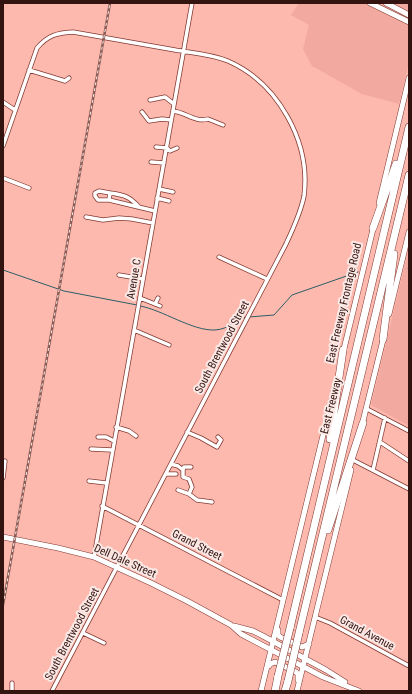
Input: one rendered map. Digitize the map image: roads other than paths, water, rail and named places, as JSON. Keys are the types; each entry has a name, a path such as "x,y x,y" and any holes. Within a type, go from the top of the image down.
{"highway":[{"name":"East Freeway","path":"275,691 409,127"},
{"path":"373,228 397,160 405,144"},
{"name":"East Freeway","path":"285,691 409,174"},
{"path":"383,339 400,213"},
{"path":"329,461 343,350"},
{"path":"313,574 363,423"}],"main road":[{"path":"370,3 378,5 409,22"},
{"path":"386,3 409,14"},
{"name":"East Freeway Frontage Road","path":"261,691 409,78"},
{"path":"296,691 304,667 308,644 316,618 409,232"},
{"name":"Dell Dale Street","path":"3,537 58,548 94,558 151,583 231,625 253,631 306,658 357,690"},
{"path":"282,607 278,631 280,637 302,647 308,644"},
{"name":"Dell Dale Street","path":"231,625 241,634 323,677 357,690"},
{"path":"266,672 270,664 275,662 296,672 298,677 296,691"}],"street":[{"name":"Avenue C","path":"94,558 106,483 192,3"},
{"name":"South Brentwood Street","path":"3,146 38,46 49,36 57,33 73,32 183,52 209,55 228,61 247,71 276,99 286,114 296,134 304,166 303,200 290,236 52,691"},
{"path":"29,70 66,81 69,78"},
{"path":"150,100 165,98 174,104"},
{"path":"3,102 15,110"},
{"path":"142,112 149,121 162,119 171,120"},
{"path":"173,112 180,112 203,121 208,119 223,125"},
{"path":"156,147 166,148 170,151 177,148"},
{"path":"151,162 164,163"},
{"path":"3,178 30,188"},
{"path":"159,189 173,192"},
{"path":"139,207 132,198 125,195 100,191 95,193 98,200 109,200 155,211"},
{"path":"109,200 110,193"},
{"path":"157,198 169,201"},
{"path":"86,217 103,220 119,218 132,219 153,223"},
{"path":"219,257 267,279"},
{"path":"119,275 143,279"},
{"path":"140,298 160,306"},
{"path":"155,304 158,298"},
{"path":"134,330 169,345"},
{"path":"367,409 409,431"},
{"path":"373,470 385,418"},
{"path":"116,427 129,431 136,436"},
{"path":"188,432 217,447 221,440 218,437"},
{"path":"98,437 114,441"},
{"path":"380,442 409,461"},
{"path":"91,449 112,450"},
{"path":"353,460 409,489"},
{"path":"3,478 5,461"},
{"path":"171,464 178,466 183,470"},
{"path":"183,470 184,467 191,467"},
{"path":"183,470 183,476 189,479 192,488 189,494"},
{"path":"166,474 176,474"},
{"path":"90,480 106,483"},
{"path":"178,490 189,494 197,500 212,502"},
{"name":"Grand Street","path":"102,506 284,600"},
{"name":"Grand Avenue","path":"316,618 330,623 409,666"},
{"path":"83,633 104,643"},
{"path":"12,683 12,691"}],"waterway":[{"path":"3,270 64,291 137,305"},
{"path":"249,317 274,315 292,295 358,272"},
{"path":"140,306 149,308 187,324 215,330 224,328 246,317"}],"railway":[{"path":"3,605 110,3"}]}
